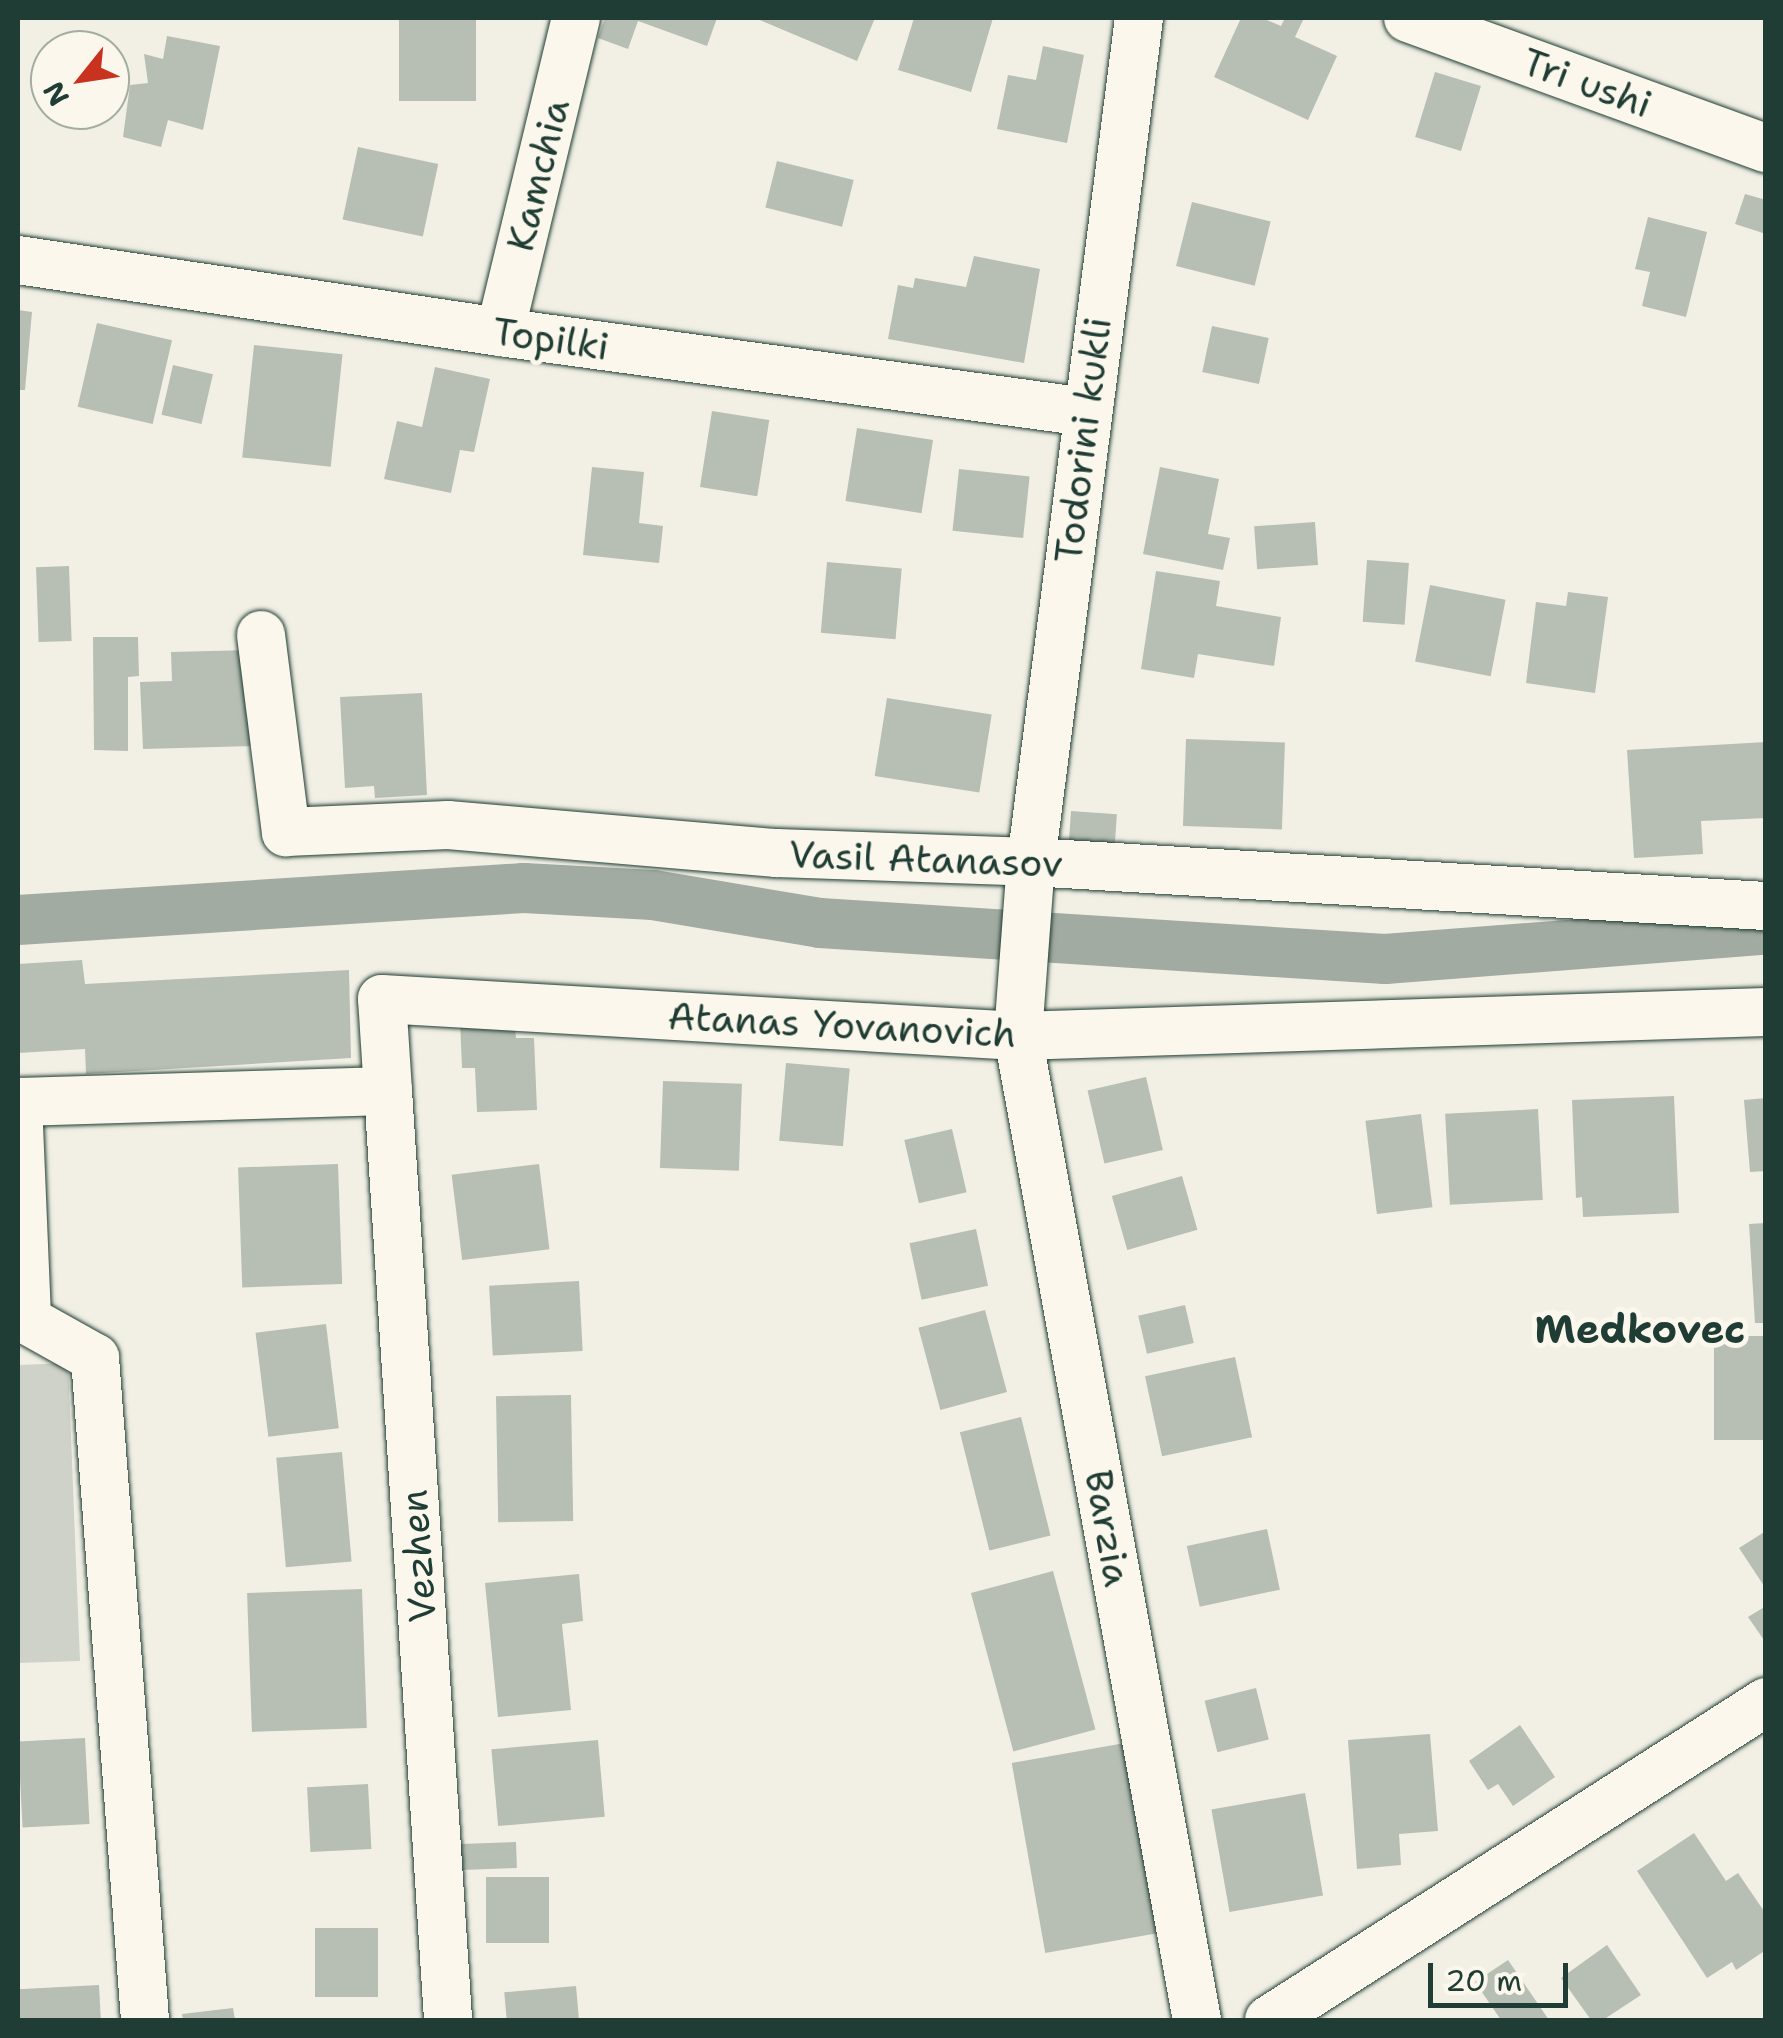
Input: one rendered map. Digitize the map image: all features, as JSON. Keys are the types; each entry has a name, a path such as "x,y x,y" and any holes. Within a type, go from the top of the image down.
{"street":[{"name":"Kamchia","path":"500,332 576,18"},
{"name":"Todorini kukli","path":"1018,1036 1031,862 1139,18"},
{"name":"Tri ushi","path":"1408,18 1766,148"},
{"name":"Topilki","path":"18,260 500,332 1086,412"},
{"name":"Vasil Atanasov","path":"261,635 286,832 448,825 777,854 1031,862 1766,906"},
{"name":"Atanas Yovanovich","path":"388,1091 382,999 1018,1036 1766,1012"},
{"name":"Barzia","path":"1018,1036 1197,2020"},
{"path":"145,2020 96,1358 27,1320 18,1102 388,1091"},
{"name":"Vezhen","path":"388,1091 448,2020"},
{"path":"1269,2020 1766,1702"}],"shaded area":[{"path":"68,1363 80,1661 18,1663 18,1365"}],"building":[{"path":"399,18 476,18 476,101 399,101"},
{"path":"605,18 717,18 707,46 638,21 628,49 598,38"},
{"path":"755,18 875,18 857,61"},
{"path":"914,18 993,18 971,92 898,70"},
{"path":"1241,18 1262,18 1281,26 1285,18 1304,18 1295,37 1337,56 1308,120 1214,77"},
{"path":"167,36 220,46 203,130 168,120 161,147 123,137 124,130 130,130 130,85 148,83 144,54 163,59"},
{"path":"1043,46 1084,55 1067,143 997,129 1008,75 1036,80"},
{"path":"1435,72 1481,86 1461,151 1415,137"},
{"path":"358,147 438,164 423,236 343,219"},
{"path":"777,161 854,180 842,227 765,208"},
{"path":"1745,194 1766,200 1766,234 1735,224"},
{"path":"1192,202 1271,222 1255,286 1176,266"},
{"path":"1648,217 1707,232 1686,317 1642,306 1650,272 1635,269"},
{"path":"974,256 1040,269 1024,363 888,339 898,285 913,288 915,278 966,287"},
{"path":"18,310 32,312 25,390 18,390"},
{"path":"97,323 172,340 153,424 78,407"},
{"path":"1212,326 1269,338 1259,384 1202,372"},
{"path":"254,345 343,354 331,467 242,457"},
{"path":"173,365 213,374 201,424 162,415"},
{"path":"435,367 490,379 474,452 460,450 451,493 384,479 397,421 422,427"},
{"path":"712,411 769,420 757,496 700,487"},
{"path":"857,428 933,440 921,513 845,501"},
{"path":"592,467 644,472 639,523 663,526 659,563 583,555"},
{"path":"1160,467 1219,479 1208,534 1230,538 1223,570 1143,554"},
{"path":"959,469 1030,476 1023,538 953,531"},
{"path":"1315,522 1318,565 1257,569 1254,526"},
{"path":"1367,560 1409,563 1405,625 1363,622"},
{"path":"827,562 902,569 896,639 821,633"},
{"path":"69,566 72,641 39,642 36,567"},
{"path":"1156,571 1220,581 1216,606 1281,617 1274,666 1198,654 1194,678 1141,669"},
{"path":"1430,585 1506,600 1491,676 1415,662"},
{"path":"1568,592 1608,597 1595,693 1526,683 1536,602 1566,606"},
{"path":"93,637 138,637 139,676 128,677 128,751 94,750"},
{"path":"250,650 253,746 143,749 140,682 172,681 171,652"},
{"path":"422,693 427,795 375,798 374,786 345,788 340,697"},
{"path":"887,698 992,715 979,793 875,776"},
{"path":"1186,739 1285,742 1282,829 1183,826"},
{"path":"1766,742 1766,818 1701,821 1703,854 1634,858 1627,750"},
{"path":"1071,811 1117,814 1115,844 1069,841"},
{"path":"82,960 85,984 349,970 351,1058 86,1074 85,1049 18,1053 18,964"},
{"path":"514,1019 516,1038 534,1038 537,1110 477,1112 475,1068 462,1068 460,1021"},
{"path":"786,1063 850,1069 843,1146 779,1141"},
{"path":"1146,1077 1163,1150 1104,1164 1088,1090"},
{"path":"663,1081 742,1084 739,1171 660,1168"},
{"path":"1674,1096 1679,1213 1583,1217 1582,1197 1576,1198 1572,1100"},
{"path":"1766,1098 1766,1171 1750,1172 1744,1100"},
{"path":"1538,1109 1543,1200 1450,1205 1445,1114"},
{"path":"1421,1114 1432,1207 1377,1214 1365,1121"},
{"path":"952,1129 967,1192 919,1203 904,1140"},
{"path":"338,1164 342,1284 242,1287 238,1167"},
{"path":"539,1164 549,1249 462,1260 452,1175"},
{"path":"1182,1176 1197,1230 1127,1250 1112,1196"},
{"path":"1766,1223 1766,1323 1755,1323 1749,1224"},
{"path":"976,1229 988,1286 922,1300 909,1243"},
{"path":"579,1281 583,1351 493,1356 489,1286"},
{"path":"1185,1305 1194,1343 1147,1354 1138,1316"},
{"path":"985,1310 1007,1392 940,1410 918,1328"},
{"path":"326,1324 339,1428 268,1437 256,1333"},
{"path":"1714,1336 1766,1336 1766,1440 1714,1440"},
{"path":"1235,1357 1252,1437 1162,1456 1145,1376"},
{"path":"571,1395 573,1521 498,1522 496,1396"},
{"path":"1021,1417 1051,1535 989,1551 960,1432"},
{"path":"342,1452 352,1562 286,1567 276,1458"},
{"path":"1267,1529 1280,1590 1200,1607 1187,1546"},
{"path":"1766,1531 1766,1589 1739,1548"},
{"path":"1053,1571 1095,1729 1013,1751 971,1593"},
{"path":"579,1574 583,1621 562,1624 571,1710 498,1717 485,1583"},
{"path":"362,1589 367,1728 252,1732 247,1593"},
{"path":"1766,1606 1766,1643 1748,1617"},
{"path":"1256,1688 1269,1739 1217,1752 1205,1701"},
{"path":"1520,1725 1555,1777 1513,1806 1498,1784 1488,1790 1469,1761"},
{"path":"1430,1734 1438,1831 1399,1834 1401,1865 1357,1869 1348,1740"},
{"path":"85,1738 90,1824 23,1827 18,1742"},
{"path":"598,1740 605,1817 498,1826 491,1749"},
{"path":"1125,1743 1159,1933 1045,1953 1012,1763"},
{"path":"368,1784 371,1849 310,1852 307,1787"},
{"path":"1305,1793 1323,1895 1230,1912 1211,1809"},
{"path":"1694,1833 1726,1881 1738,1873 1766,1914 1766,1950 1736,1970 1732,1962 1707,1978 1637,1871"},
{"path":"516,1842 517,1868 455,1870 454,1844"},
{"path":"486,1877 549,1877 549,1943 486,1943"},
{"path":"315,1928 378,1928 378,1997 315,1997"},
{"path":"1607,1945 1641,1995 1603,2020 1591,2020 1561,1978"},
{"path":"1508,1960 1549,2020 1501,2020 1475,1982"},
{"path":"99,1985 101,2020 20,2020 18,1989"},
{"path":"576,1986 579,2020 507,2020 504,1992"},
{"path":"233,2008 235,2020 183,2020 182,2014"}],"waterway":[{"path":"18,920 524,888 653,895 820,923 1385,959 1766,930"}],"district":[{"name":"Medkovec","path":"1640,1329"}]}
